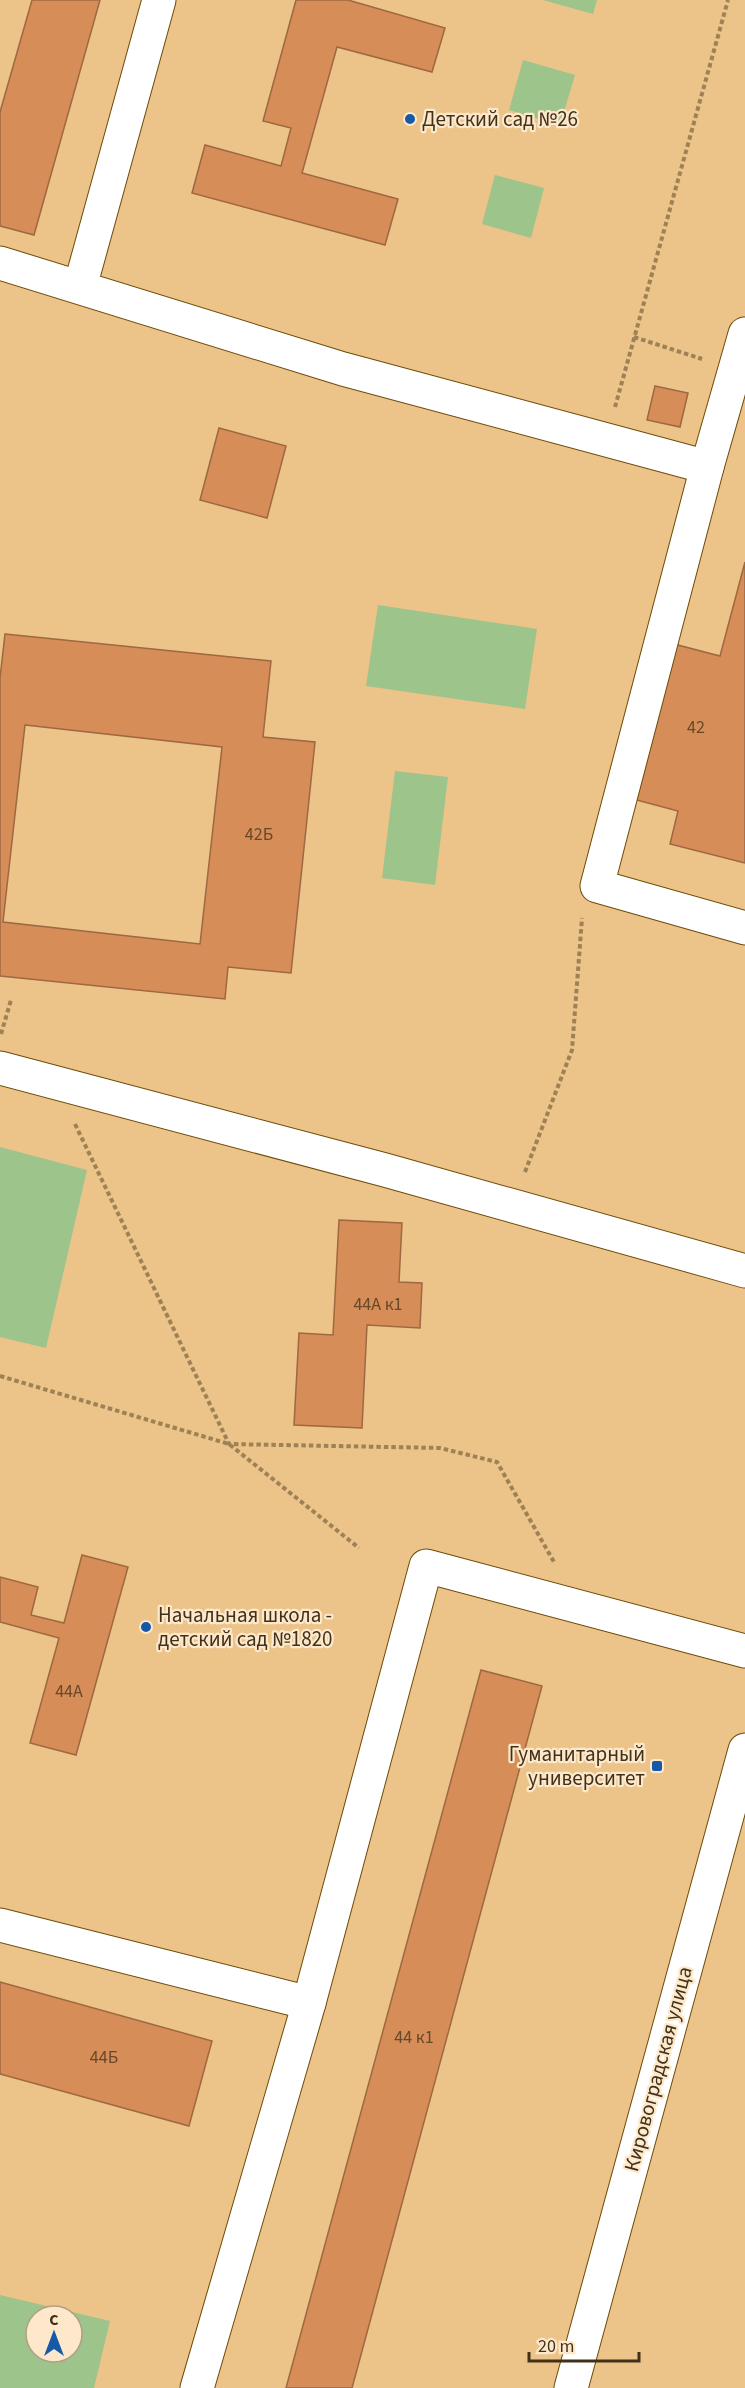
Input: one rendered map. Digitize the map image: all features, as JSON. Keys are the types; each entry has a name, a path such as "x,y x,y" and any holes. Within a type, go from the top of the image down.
{"street":[{"path":"80,287 159,0"},
{"path":"0,263 343,369 707,467"},
{"path":"745,334 707,467 597,886 745,928"},
{"path":"0,1068 745,1270"},
{"path":"197,2388 309,2003 426,1566 745,1651"},
{"name":"Кировоградская улица","path":"571,2388 732,1849 745,1750"},
{"path":"0,1924 309,2003"}],"path":[{"path":"607,440 728,0"},
{"path":"634,337 735,370"},
{"path":"512,1206 572,1050 583,906 597,886"},
{"path":"0,1038 10,1000"},
{"path":"54,1082 229,1444 359,1548"},
{"path":"0,1376 229,1444 440,1448 497,1462 579,1607"}],"green space":[{"path":"543,0 597,0 593,14"},
{"path":"523,60 575,75 560,125 509,110"},
{"path":"495,175 544,188 531,238 482,224"},
{"path":"378,605 537,629 525,709 366,686"},
{"path":"395,771 448,777 435,885 382,878"},
{"path":"0,1147 87,1170 46,1348 0,1337"},
{"path":"0,2295 38,2304 24,2304 24,2364 84,2364 84,2315 110,2321 94,2388 0,2388"}],"building":[{"path":"32,0 100,0 34,235 0,226 0,112"},
{"path":"296,0 348,0 445,28 432,72 337,47 302,173 398,199 385,245 192,193 205,145 281,166 291,128 263,121"},
{"path":"655,386 688,393 680,427 647,420"},
{"path":"219,428 286,446 267,518 200,500"},
{"path":"745,562 745,863 670,844 678,811 629,798 670,643 720,656"},
{"path":"5,634 271,661 263,737 315,742 291,973 228,967 225,999 0,976 0,678","holes":["25,725 222,747 200,944 3,922"]},
{"path":"339,1220 402,1223 399,1282 422,1283 420,1328 367,1325 362,1428 294,1425 299,1333 333,1335"},
{"path":"82,1555 128,1567 76,1755 30,1743 59,1638 0,1622 0,1577 38,1587 31,1615 64,1623"},
{"path":"481,1670 542,1686 352,2388 286,2388"},
{"path":"0,1982 212,2041 189,2126 0,2074"}],"place":[{"name":"Детский сад №26","path":"410,119"},
{"name":"Начальная школа - детский сад №1820","path":"146,1627"},
{"name":"Гуманитарный университет","path":"657,1766"}]}
